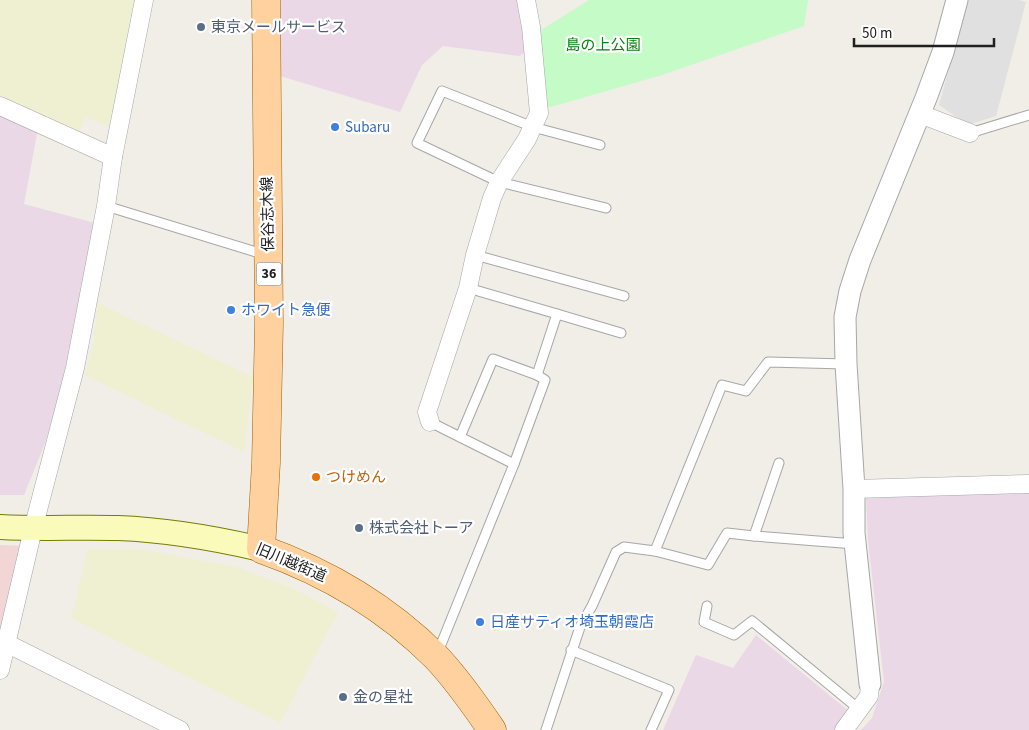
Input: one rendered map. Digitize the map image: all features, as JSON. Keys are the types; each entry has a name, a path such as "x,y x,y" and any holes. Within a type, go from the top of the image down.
{"main road":[{"name":"保谷志木線","path":"261,549 269,388 266,0"},
{"name":"旧川越街道","path":"0,527 33,529 117,528 159,531 200,536 261,549 285,557 353,592 393,620 436,657 462,688 492,730"}],"street":[{"path":"0,670 33,529 75,368 106,206 113,157 144,0"},
{"path":"430,422 427,412 468,288 475,255 492,198 499,182 527,139 539,113 531,27 526,0"},
{"path":"844,730 869,696 870,684 855,544 854,489 846,364 846,317 850,291 860,260 920,114 943,52 957,0"},
{"path":"0,106 113,157"},
{"path":"920,114 970,133"},
{"path":"854,489 1029,484"},
{"path":"6,643 180,730"}],"lane":[{"path":"600,144 533,127 442,92 417,143 499,182 606,208"},
{"path":"970,133 1029,115"},
{"path":"106,206 268,256"},
{"path":"475,255 624,296"},
{"path":"468,288 621,333"},
{"path":"537,375 557,314"},
{"path":"436,657 514,464 545,380 537,375 493,359 460,437"},
{"path":"655,552 722,385 746,391 768,362 846,364"},
{"path":"430,422 514,464"},
{"path":"754,536 780,463"},
{"path":"546,730 580,627 592,606 616,552 624,547 655,552 708,566 727,533 855,544"},
{"path":"706,606 704,622 734,635 752,621 860,710"},
{"path":"571,650 669,690 651,730"}],"shaded area":[{"path":"280,0 521,0 528,51 519,56 443,46 422,65 400,112 280,76"},
{"path":"968,0 1019,0 1026,2 996,116 968,125 939,105"},
{"path":"0,115 38,128 24,204 95,223 75,344 45,443 24,495 0,495"},
{"path":"1029,490 1029,730 861,730 872,718 884,682 868,540 866,495"},
{"path":"0,545 23,546 0,645"},
{"path":"756,635 850,712 836,730 663,730 696,655 733,668"}],"green space":[{"path":"0,0 134,0 110,127 86,117 79,131 0,98"},
{"name":"島の上公園","path":"589,0 808,0 804,26 662,75 547,108 538,32"},
{"path":"98,303 253,377 244,452 85,375 93,344"},
{"path":"88,549 138,549 237,567 292,588 338,612 280,723 71,618"}],"place":[{"name":"東京メールサービス","path":"201,27"},
{"name":"Subaru","path":"335,127"},
{"name":"ホワイト急便","path":"231,310"},
{"name":"つけめん","path":"316,477"},
{"name":"株式会社トーア","path":"359,528"},
{"name":"日産サティオ埼玉朝霞店","path":"480,622"},
{"name":"金の星社","path":"343,697"}]}
